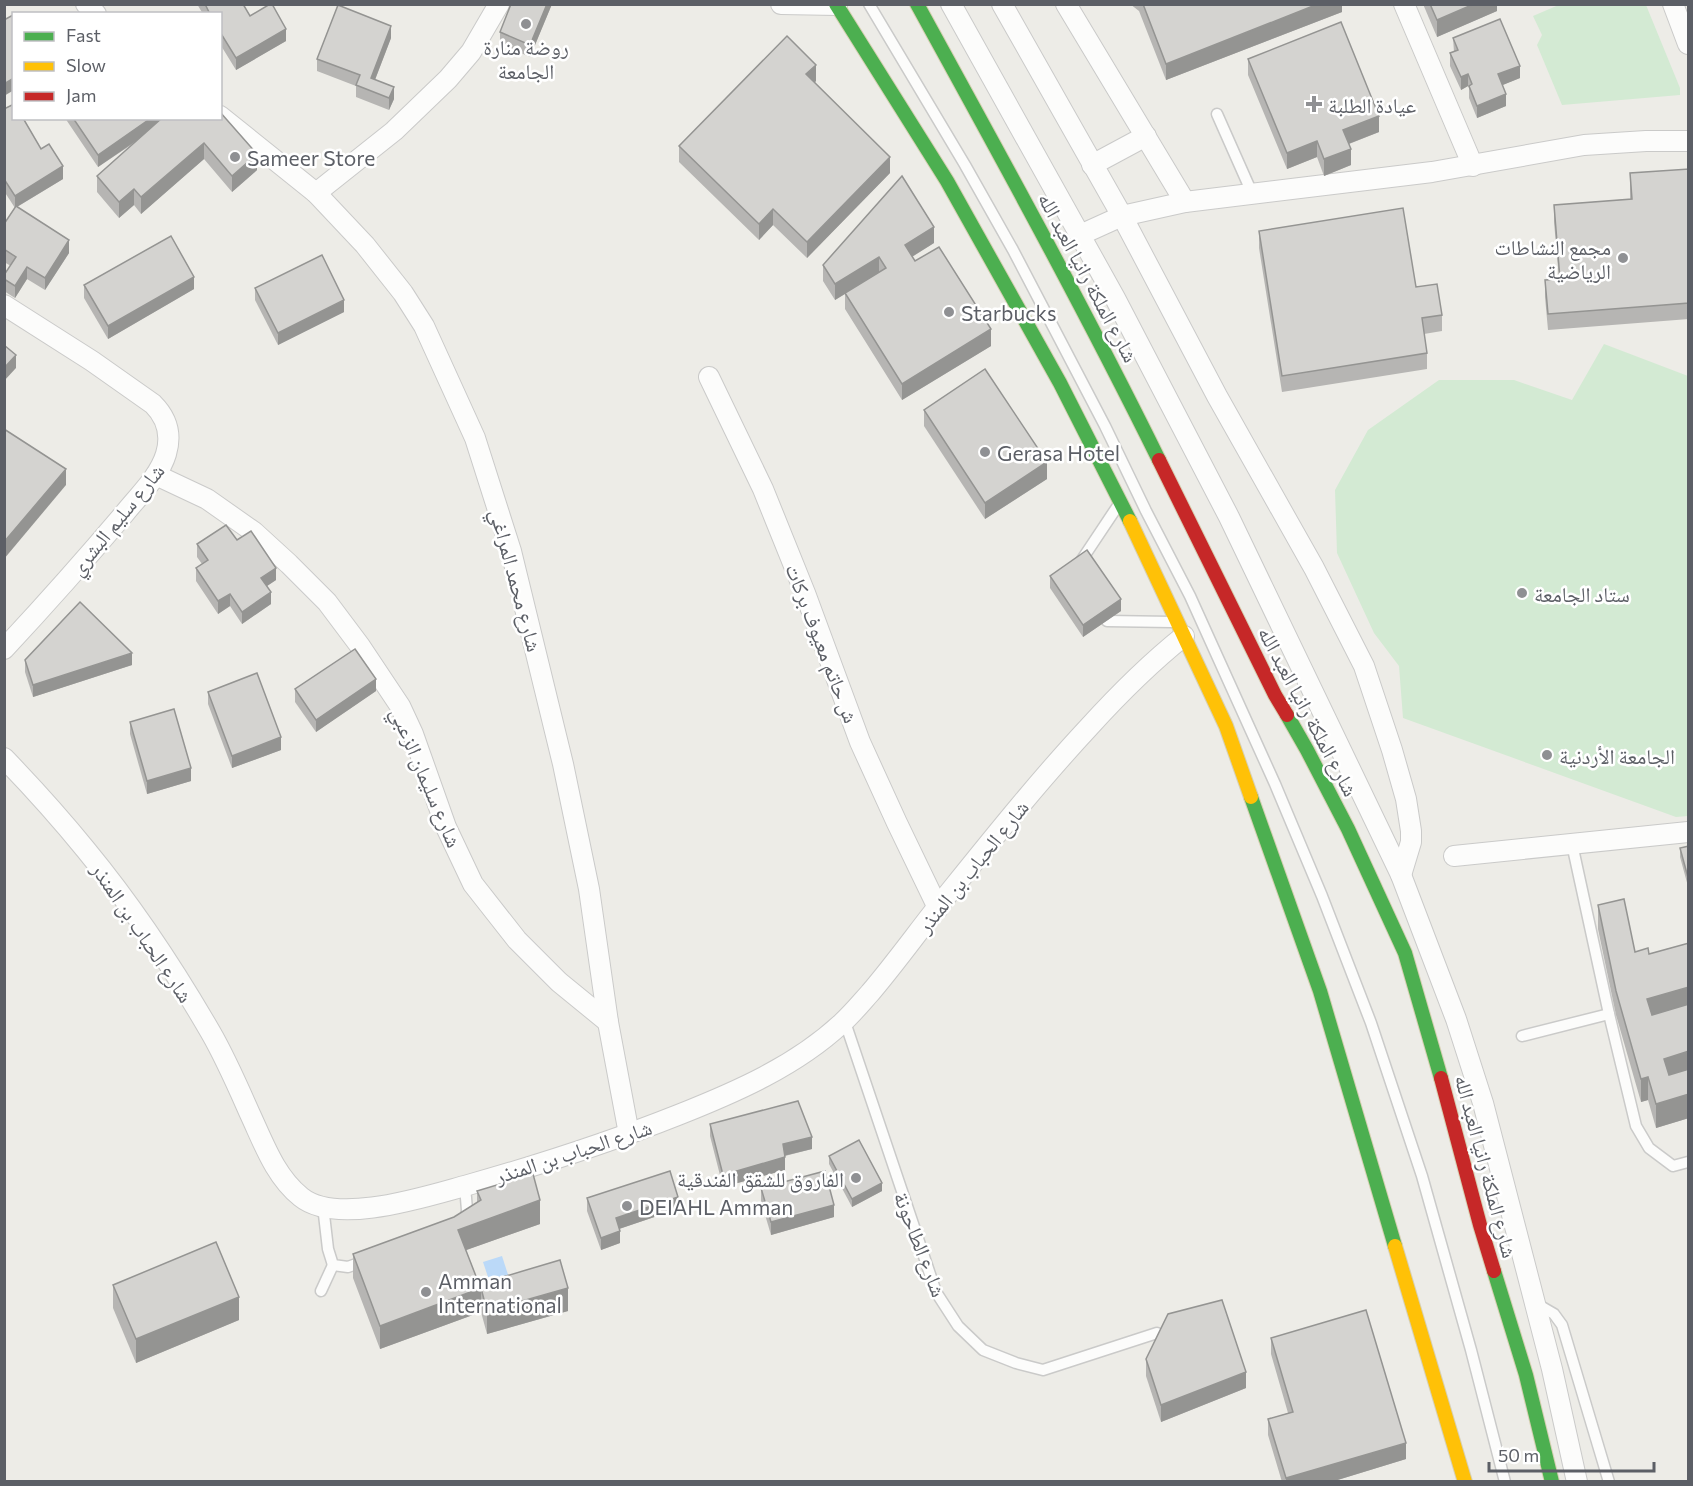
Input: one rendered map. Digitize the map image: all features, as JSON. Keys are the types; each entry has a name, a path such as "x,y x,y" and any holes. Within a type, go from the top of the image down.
{"main road":[{"name":"شارع الملكة رانيا العبد الله","path":"917,4 1110,360 1270,686 1307,750 1348,829 1406,953 1480,1225 1526,1375 1552,1482"},
{"path":"836,5 947,181 1060,383 1121,501 1226,726 1320,992 1465,1482"}],"street":[{"path":"316,194 394,130 448,79 471,52 499,4"},
{"path":"781,4 836,5"},
{"path":"951,4 1080,235 1229,517 1401,875 1456,1019 1483,1103 1535,1304 1577,1482"},
{"path":"1002,4 1122,216 1217,396 1314,568 1364,666 1406,799 1411,842 1401,875"},
{"path":"1066,4 1185,202"},
{"path":"1404,4 1473,166"},
{"path":"1673,4 1689,44"},
{"name":"شارع محمد المراغي","path":"222,118 316,194 365,245 403,292 424,326 475,438 511,551 563,764 589,890 608,1022 630,1134"},
{"path":"1092,165 1146,136"},
{"path":"1080,235 1122,216 1185,202 1473,166 1584,145 1689,141"},
{"name":"شارع سليم البشري","path":"4,305 153,404 167,423 169,434 167,452 156,475 85,561 4,649"},
{"name":"ش حاتم معيوف بركات","path":"709,377 763,489 805,593 860,742 938,908"},
{"name":"شارع سليمان الزعبي","path":"156,475 207,499 254,532 327,602 360,646 399,706 413,734 446,826 473,884 517,940 559,982 608,1022"},
{"name":"شارع الحباب بن المنذر","path":"4,758 51,807 89,853 169,964 213,1038 270,1160 290,1188 307,1202 322,1206 335,1209 372,1208 465,1186 630,1134 717,1099 779,1069 814,1046 844,1022 880,981 1053,765 1128,684 1156,658 1180,629"},
{"path":"1454,856 1689,832"}],"lane":[{"path":"869,4 976,183 1105,426 1190,596 1275,784 1322,896 1371,1023 1422,1176 1472,1350 1505,1482"},
{"path":"1217,114 1252,194"},
{"path":"1074,572 1121,501"},
{"path":"1107,621 1180,629"},
{"path":"1572,844 1636,1126 1649,1148 1673,1166 1689,1161"},
{"path":"1522,1036 1609,1014"},
{"name":"شارع الطاحونة","path":"844,1022 936,1293 958,1326 984,1350 1016,1363 1043,1370 1157,1333"},
{"path":"459,1226 466,1219 465,1186"},
{"path":"321,1291 333,1265 328,1249 322,1206"},
{"path":"333,1265 348,1267 379,1256"},
{"path":"1535,1304 1554,1314 1562,1325 1609,1482"}],"green space":[{"path":"1561,4 1646,5 1680,88 1680,95 1562,105 1537,45 1542,35 1533,16"},
{"name":"ستاد الجامعة","path":"1604,344 1688,376 1688,816 1676,817 1403,718 1399,666 1374,633 1337,553 1335,490 1368,430 1439,380 1514,380 1572,400"}],"water":[{"path":"502,1256 512,1287 493,1292 483,1262"}],"building":[{"path":"205,4 243,4 250,16 272,4 286,29 236,58 222,35 222,12 209,12"},
{"name":"روضة منارة الجامعة","path":"511,4 547,4 530,45 500,32"},
{"path":"1143,4 1318,4 1166,64"},
{"path":"1430,4 1474,4 1437,20"},
{"path":"338,5 391,26 371,78 394,87 389,98 356,85 360,75 317,59"},
{"path":"12,16 12,79 4,84 4,20"},
{"path":"1500,19 1520,66 1498,74 1506,94 1477,106 1469,86 1472,84 1468,74 1461,77 1450,53 1458,50 1453,38"},
{"name":"عيادة الطلبة","path":"1341,22 1379,116 1343,130 1351,149 1324,159 1317,141 1287,153 1248,59"},
{"path":"787,36 816,65 806,74 890,157 807,242 773,209 759,224 679,146"},
{"path":"12,105 12,120 24,120 41,149 49,144 63,166 15,196 4,179 4,109"},
{"path":"222,114 257,154 232,176 204,143 141,197 134,189 119,202 97,176 160,120 222,120"},
{"path":"74,120 148,120 98,155"},
{"name":"مجمع النشاطات الرياضية","path":"1689,169 1689,303 1548,314 1545,280 1560,279 1554,205 1632,199 1630,173"},
{"path":"902,176 934,227 905,245 915,261 939,247 991,329 902,384 845,293 886,268 879,257 835,284 823,265"},
{"path":"16,206 69,240 45,278 27,267 15,286 4,279 4,275 16,257 4,249 4,224"},
{"path":"1403,208 1416,287 1437,284 1442,315 1422,318 1427,353 1282,376 1259,231"},
{"path":"171,236 194,277 108,326 84,285"},
{"path":"322,255 344,300 278,333 255,288"},
{"path":"4,345 16,355 4,368"},
{"name":"Gerasa Hotel","path":"985,369 1047,462 985,503 924,410"},
{"path":"4,429 66,469 4,542"},
{"path":"226,525 237,540 251,531 276,568 261,578 271,592 242,612 230,594 218,601 196,568 208,560 197,544"},
{"path":"1087,550 1121,599 1083,625 1050,576"},
{"path":"80,602 132,653 33,685 25,660"},
{"path":"355,649 376,679 316,720 295,689"},
{"path":"257,673 281,737 232,756 208,692"},
{"path":"174,709 191,768 147,781 130,722"},
{"path":"1689,846 1689,881 1680,848"},
{"path":"1624,899 1635,952 1648,948 1649,954 1689,943 1689,987 1647,999 1652,1015 1689,1004 1689,1051 1664,1059 1669,1075 1689,1069 1689,1094 1656,1104 1648,1077 1641,1079 1616,991 1598,905"},
{"path":"798,1101 812,1137 783,1144 785,1157 723,1175 710,1124"},
{"name":"الفاروق للشقق الفندقية","path":"859,1140 882,1183 852,1199 829,1156"},
{"path":"670,1171 678,1197 616,1218 620,1231 601,1238 587,1198"},
{"path":"825,1171 834,1205 771,1222 761,1188"},
{"path":"533,1174 540,1200 458,1230 479,1284 560,1260 568,1288 487,1311 481,1288 380,1326 353,1254 454,1217 481,1200 477,1191"},
{"path":"216,1242 239,1297 136,1339 113,1285"},
{"path":"1222,1300 1246,1372 1161,1405 1146,1359 1168,1314"},
{"path":"1366,1310 1406,1443 1286,1478 1268,1419 1293,1412 1271,1338"}],"traffic: fast":[{"path":"836,4 947,181 1060,383 1130,521"},
{"path":"917,4 1071,288 1159,460"},
{"path":"1287,715 1348,829 1405,953 1441,1078"},
{"path":"1251,797 1320,991 1395,1246"},
{"path":"1494,1271 1526,1375 1552,1482"}],"traffic: slow":[{"path":"1130,521 1226,726 1251,797"},
{"path":"1395,1246 1465,1482"}],"traffic: jam":[{"path":"1159,460 1287,715"},
{"path":"1441,1078 1494,1271"}],"place":[{"name":"روضة منارة الجامعة","path":"526,24"},
{"name":"عيادة الطلبة","path":"1314,104"},
{"name":"Sameer Store","path":"235,157"},
{"name":"مجمع النشاطات الرياضية","path":"1623,258"},
{"name":"Starbucks","path":"949,312"},
{"name":"Gerasa Hotel","path":"985,452"},
{"name":"ستاد الجامعة","path":"1522,593"},
{"name":"الجامعة الأردنية","path":"1547,755"},
{"name":"الفاروق للشقق الفندقية","path":"856,1178"},
{"name":"DEIAHL Amman","path":"627,1206"},
{"name":"Amman International","path":"426,1292"}]}
